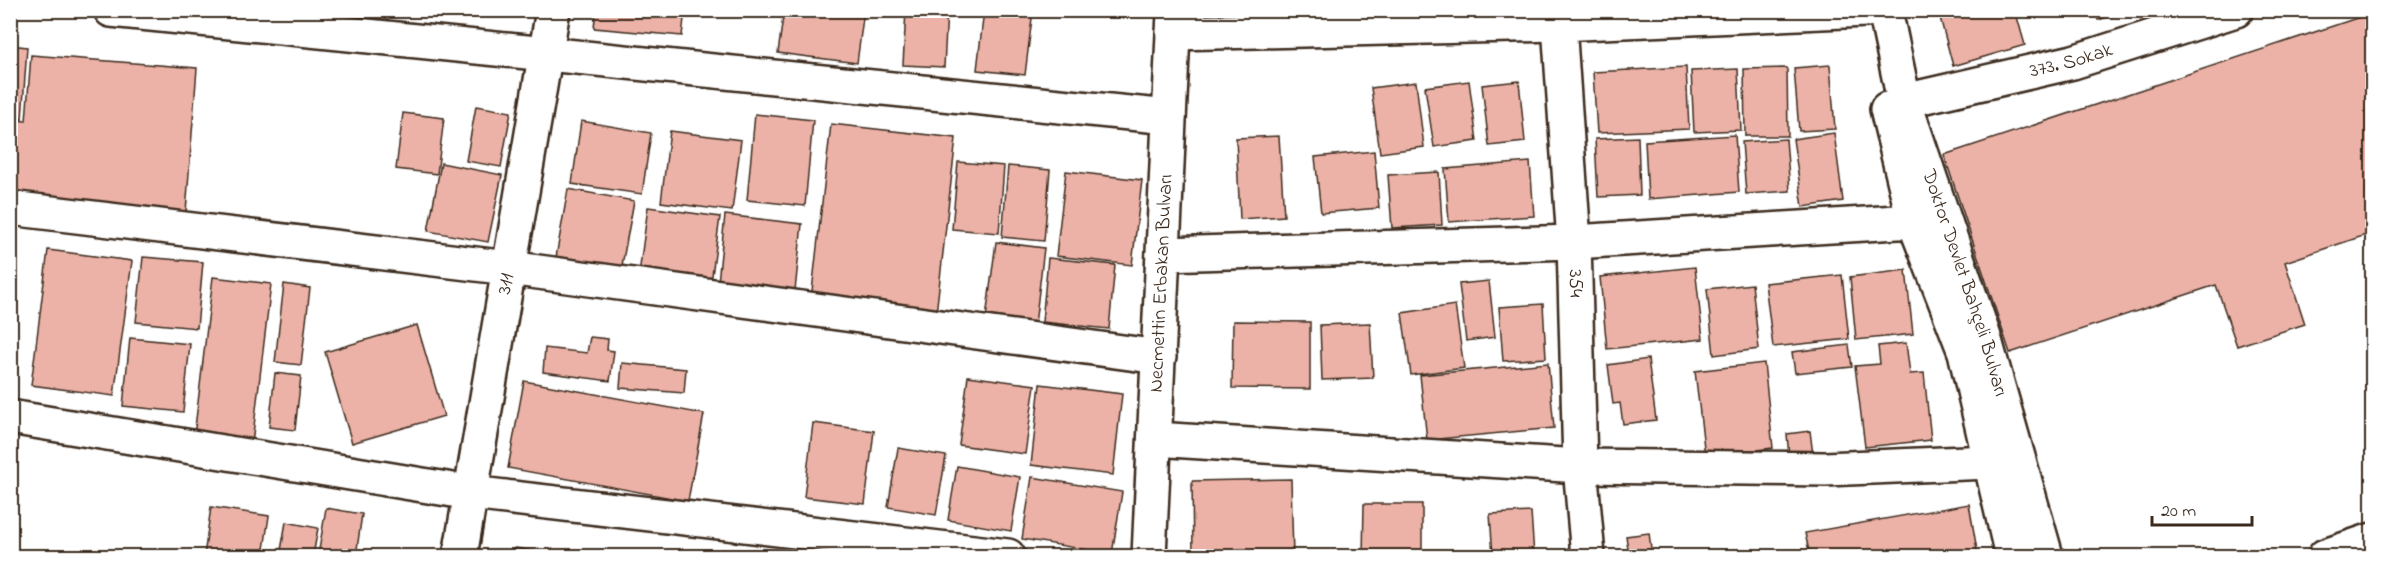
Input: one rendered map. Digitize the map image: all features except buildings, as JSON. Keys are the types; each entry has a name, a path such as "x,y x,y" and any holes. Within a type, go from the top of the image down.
{"street":[{"path":"111,10 546,56 1169,117"},
{"name":"311","path":"460,556 554,10"},
{"name":"373. Sokak","path":"1905,101 2073,62 2236,10"},
{"path":"1174,22 1869,11"},
{"name":"Doktor Devlet Bahçeli Bulvarı","path":"1869,11 1905,101 1984,337 2046,556"},
{"name":"Doktor Devlet Bahçeli Bulvarı","path":"1869,11 1914,221 1965,352 2012,556"},
{"name":"354","path":"1558,17 1574,242 1580,466 1588,556"},
{"name":"Necmettin Erbakan Bulvarı","path":"1149,556 1174,22"},
{"path":"10,208 509,268 1159,357"},
{"path":"1163,254 1574,242 1914,221"},
{"path":"10,417 471,493 1008,556"},
{"path":"1155,439 1580,466 1825,469 1989,462"},
{"path":"2325,556 2373,540"}]}
